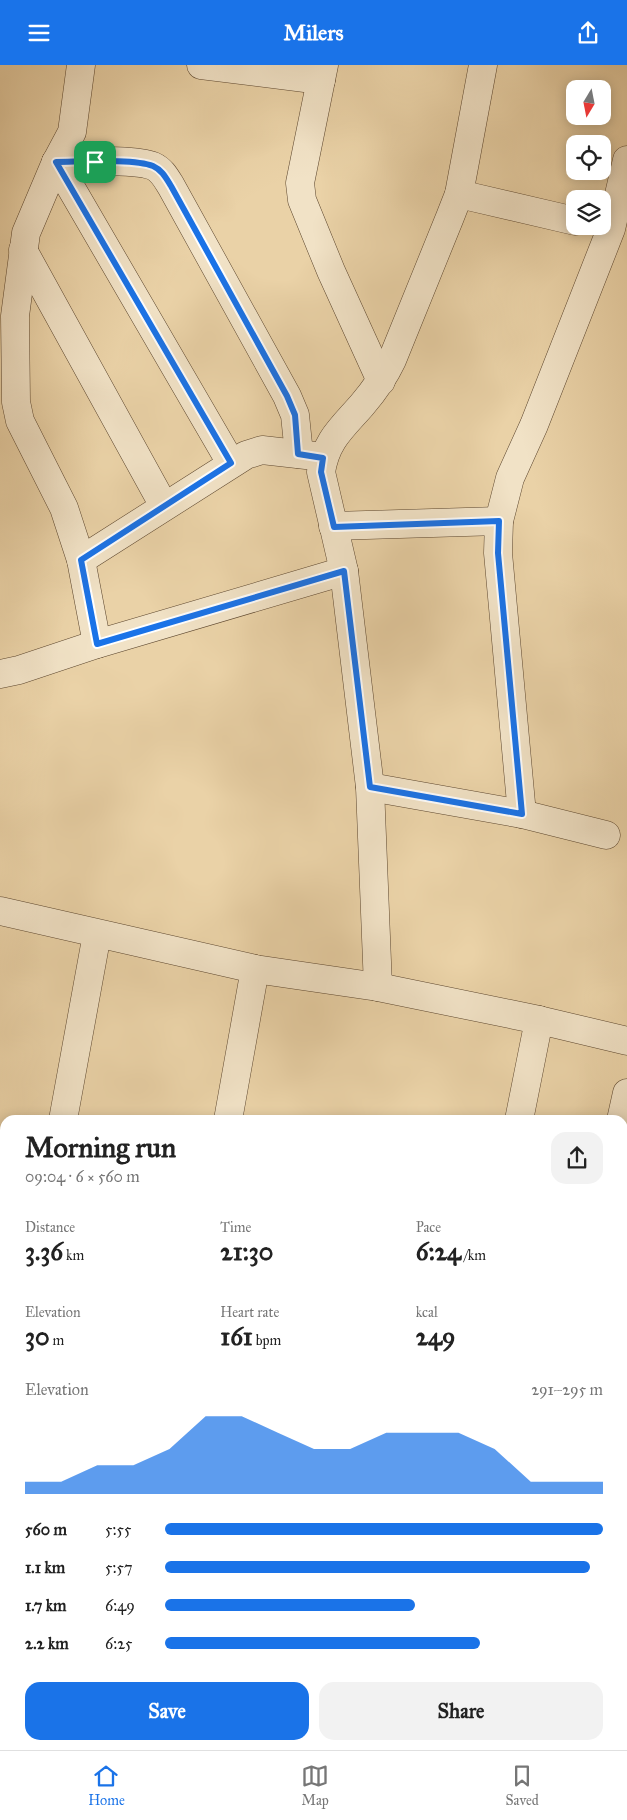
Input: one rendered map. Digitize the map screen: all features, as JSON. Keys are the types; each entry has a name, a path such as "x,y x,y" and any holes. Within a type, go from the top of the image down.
{"street":[{"path":"81,65 72,132 56,162 26,233 15,316 16,402 20,421 64,508 81,560 97,644"},
{"path":"201,65 322,72 300,183 302,200 331,271 381,381"},
{"path":"81,560 246,455 262,450 311,456 328,446 343,425 362,406 381,381 392,360 458,195 483,65"},
{"path":"611,207 627,160"},
{"path":"56,162 134,163 152,166 162,171 287,396 311,456 321,472 344,571 370,787 378,987"},
{"path":"56,162 231,463"},
{"path":"458,195 566,219"},
{"path":"522,814 498,553 499,521 510,478 534,425 602,235"},
{"path":"23,250 164,506"},
{"path":"334,527 499,521"},
{"path":"0,674 19,670 97,644 344,571"},
{"path":"370,787 522,814 606,835"},
{"path":"0,911 256,969 378,987 539,1020 627,1041"},
{"path":"65,1115 97,934"},
{"path":"229,1115 256,969"},
{"path":"520,1115 539,1020"},
{"path":"622,1115 627,1093"}],"route":[{"path":"56,162 95,162 134,163 152,166 162,171 287,396 295,415 298,454 323,458 321,472 334,527 499,521 498,553 522,814 370,787 344,571 97,644 81,560 231,463 56,162"}]}
